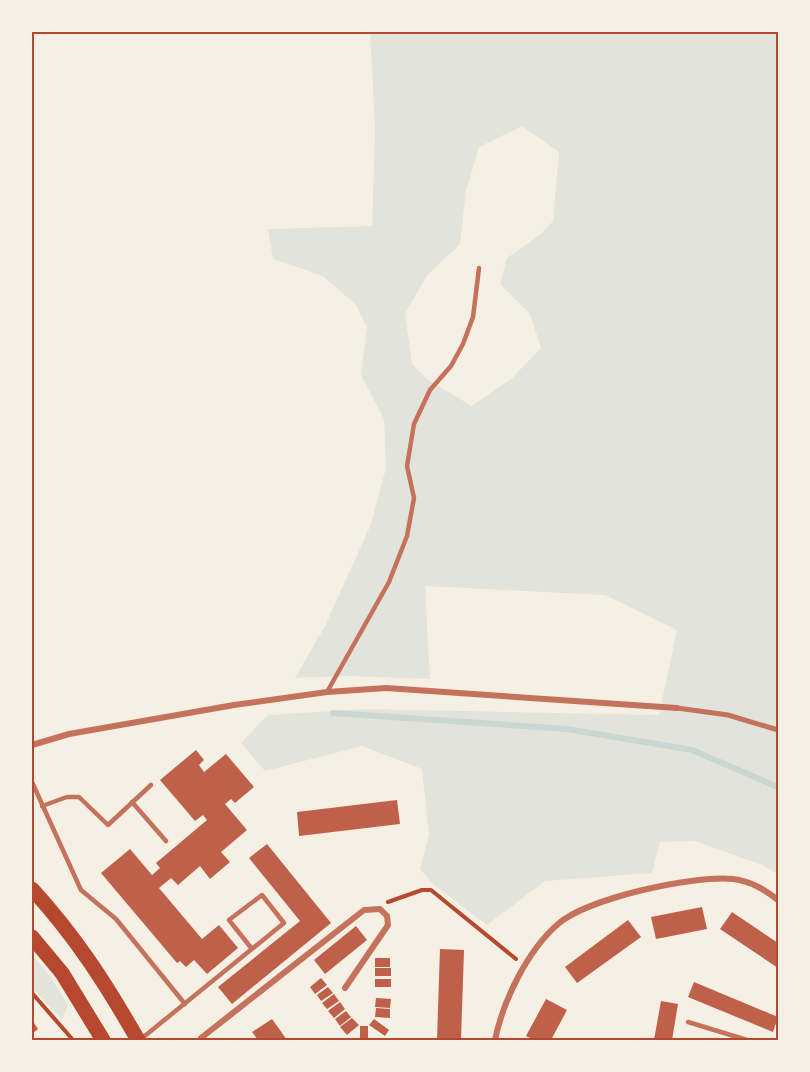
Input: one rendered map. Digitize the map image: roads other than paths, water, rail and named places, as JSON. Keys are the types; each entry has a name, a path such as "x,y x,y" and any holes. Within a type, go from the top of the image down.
{"main road":[{"path":"32,890 73,937 100,973 139,1041"},
{"path":"32,937 62,974 103,1041"}],"street":[{"path":"32,745 99,729 327,692 386,688 677,708 728,715 778,730"},
{"path":"495,1041 508,1002 526,967 546,936 567,917 593,905 692,880 735,879 759,887 778,900"},
{"path":"202,1039 364,910 380,909 387,916 388,925 345,988"}],"lane":[{"path":"327,692 389,582 407,536 414,498 407,466 414,424 430,390 452,366 463,344 473,317 479,268"},
{"path":"32,782 81,890 116,919 185,1004"},
{"path":"42,806 67,797 79,797 108,825 151,785"},
{"path":"132,802 166,841"},
{"path":"139,1041 284,923 262,895 229,920 252,949"},
{"path":"688,1022 747,1041"}],"waterway":[{"path":"333,713 567,729 692,750 778,787"}]}
